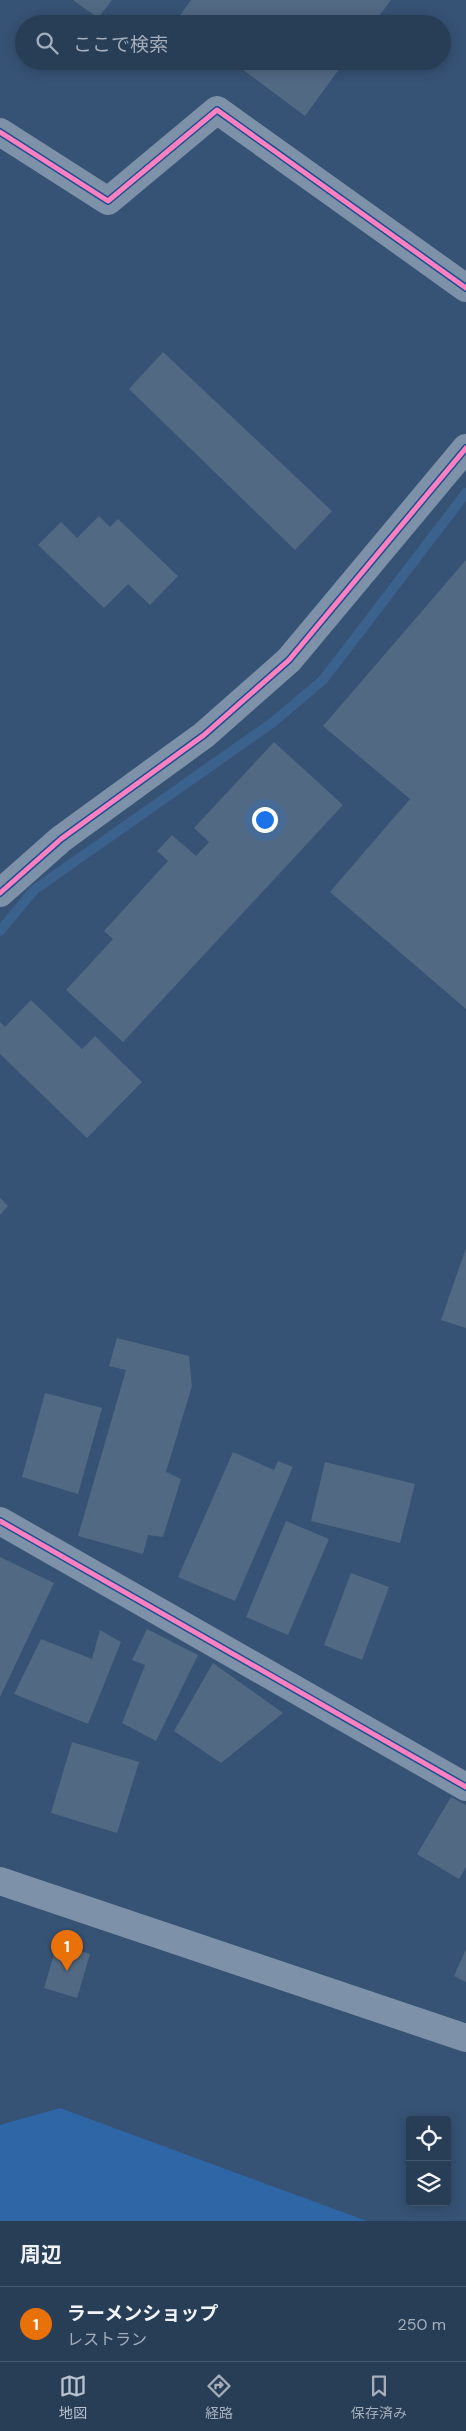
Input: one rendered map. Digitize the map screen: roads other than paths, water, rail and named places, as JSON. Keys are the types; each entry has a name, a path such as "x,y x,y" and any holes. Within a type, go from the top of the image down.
{"street":[{"path":"0,132 108,201 217,110 466,288"},
{"path":"0,893 61,839 204,735 289,660 466,448"},
{"path":"0,1521 466,1787"},
{"path":"0,1880 466,2038"}],"waterway":[{"path":"0,931 34,890 272,723 323,680 466,493"}],"place":[{"name":"ラーメンショップ","path":"67,1971"}]}
